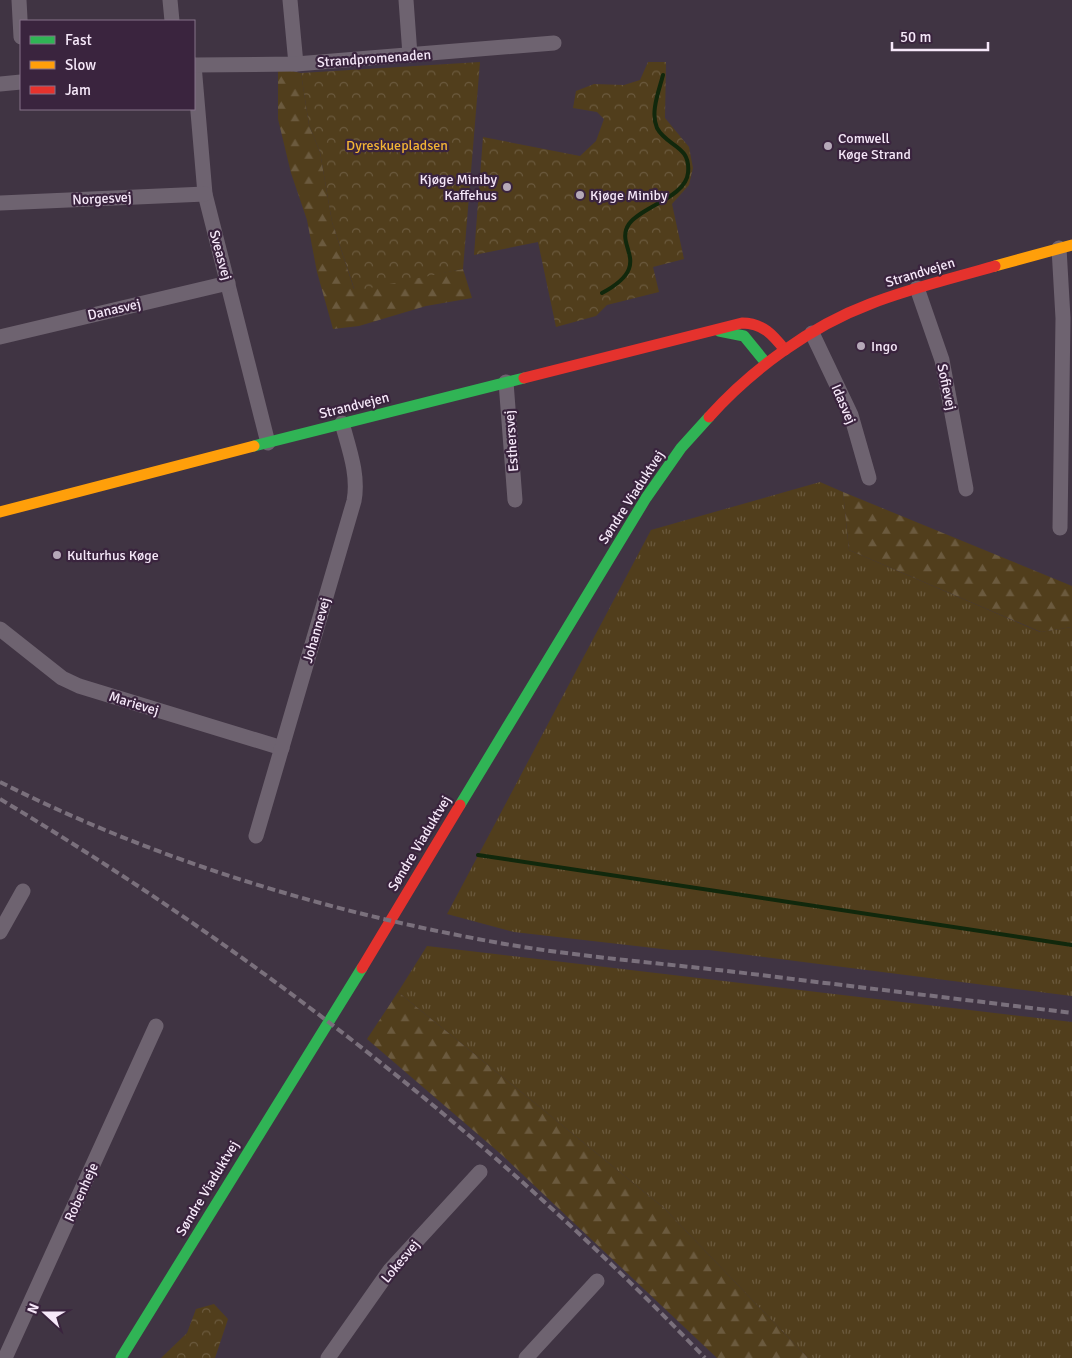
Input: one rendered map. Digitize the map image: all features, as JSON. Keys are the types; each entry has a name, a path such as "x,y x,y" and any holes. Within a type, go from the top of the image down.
{"main road":[{"name":"Strandvejen","path":"716,330 744,336 766,363 812,333 869,304 916,288 1066,246"},
{"name":"Strandvejen","path":"0,512 342,423 752,322 772,332 785,350"},
{"name":"Søndre Viaduktvej","path":"121,1358 369,956 646,498 700,425 720,403 766,363"}],"street":[{"path":"19,0 20,20"},
{"path":"170,0 172,20"},
{"path":"290,0 296,64"},
{"path":"406,0 410,55"},
{"name":"Strandpromenaden","path":"195,65 296,64 554,43"},
{"name":"Sveasvej","path":"195,77 205,194 268,442"},
{"path":"0,84 20,82"},
{"name":"Norgesvej","path":"0,203 205,194"},
{"path":"1060,528 1066,246"},
{"name":"Danasvej","path":"0,337 228,283"},
{"name":"Sofievej","path":"916,288 942,360 966,489"},
{"name":"Idasvej","path":"812,333 851,415 869,478"},
{"name":"Esthersvej","path":"506,382 514,500"},
{"name":"Johannevej","path":"256,836 357,487 342,423"},
{"name":"Marievej","path":"0,629 62,678 79,686 282,748"},
{"path":"0,932 23,891"},
{"name":"Robenheje","path":"5,1358 156,1026"},
{"name":"Lokesvej","path":"328,1358 390,1270 480,1172"},
{"path":"526,1358 597,1281"}],"green space":[{"name":"Dyreskuepladsen","path":"480,62 463,269 355,291 332,222 320,152 309,125 301,73"},
{"name":"Kjøge Miniby","path":"648,62 666,62 665,118 689,147 693,168 689,185 672,204 684,259 653,267 659,292 607,305 596,316 556,327 538,242 474,255 483,137 580,156 596,141 604,119 597,112 573,108 576,91 594,84 624,85 640,80"},
{"path":"278,68 301,73 309,125 320,152 332,222 354,289 463,269 472,298 426,306 359,326 333,329 317,272 307,220 291,173 278,119"},
{"path":"820,482 843,492 849,550 1040,632 1072,627 1072,996 709,950 671,950 514,932 447,914 651,530"},
{"path":"843,492 1072,586 1072,627 1041,632 849,550"},
{"path":"427,946 1072,1022 1072,1358 808,1358 664,1208 398,992"},
{"path":"398,992 664,1208 808,1358 717,1358 502,1155 367,1039"},
{"path":"214,1304 228,1319 215,1358 161,1358 187,1333 196,1309"}],"waterway":[{"path":"602,293 618,283 627,273 630,256 625,232 629,224 643,212 680,189 688,173 686,157 682,151 661,134 655,122 656,101 663,75"},
{"path":"478,855 1072,945"}],"railway":[{"path":"0,782 60,811 121,837 184,860 246,881 375,917 505,944 562,953 1072,1013"},
{"path":"0,799 96,858 189,921 371,1055 459,1127 544,1201 626,1278 705,1358"}],"traffic: fast":[{"path":"719,331 744,336 766,363"},
{"path":"254,446 524,378"},
{"path":"460,805 646,498 681,448 709,417"},
{"path":"121,1358 362,968"}],"traffic: slow":[{"path":"995,266 1072,245"},
{"path":"0,512 254,446"}],"traffic: jam":[{"path":"709,417 763,366 826,324 885,298 995,266"},
{"path":"524,378 742,323 756,325 767,331 785,350"},
{"path":"362,968 460,805"}],"place":[{"name":"Comwell Køge Strand","path":"828,146"},
{"name":"Kjøge Miniby Kaffehus","path":"507,187"},
{"name":"Kjøge Miniby","path":"580,195"},
{"name":"Ingo","path":"861,346"},
{"name":"Kulturhus Køge","path":"57,555"}]}
